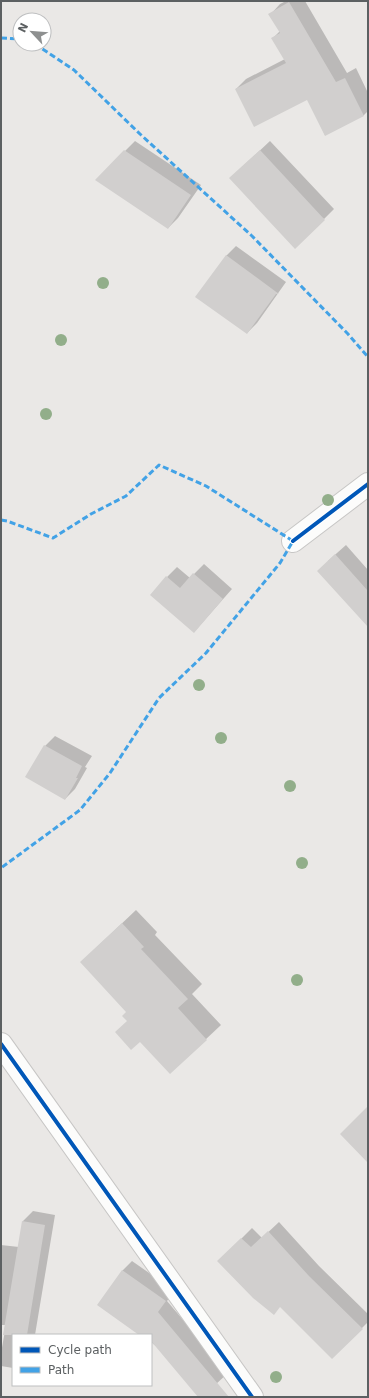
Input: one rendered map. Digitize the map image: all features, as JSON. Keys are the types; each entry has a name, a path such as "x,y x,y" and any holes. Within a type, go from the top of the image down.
{"street":[{"path":"293,541 368,484"},
{"path":"1,1044 252,1397"}],"building":[{"path":"289,2 336,82 345,78 364,116 325,136 307,100 254,127 235,89 286,63 271,38 280,33 268,14"},
{"path":"124,150 191,195 168,229 95,180"},
{"path":"260,150 325,220 295,249 229,178"},
{"path":"226,255 279,294 276,294 247,334 195,297"},
{"path":"335,554 368,591 368,627 317,571"},
{"path":"193,573 223,599 194,633 150,595 166,576 180,588"},
{"path":"44,745 82,766 76,778 78,778 65,800 25,777"},
{"path":"122,923 144,947 141,949 188,999 178,1008 207,1040 170,1074 140,1042 131,1050 115,1032 127,1021 122,1016 126,1012 80,962"},
{"path":"368,1106 368,1163 340,1134"},
{"path":"22,1221 45,1225 27,1334 3,1335"},
{"path":"268,1231 309,1276 363,1329 332,1359 280,1307 274,1315 253,1298 217,1261 241,1238 251,1247"},
{"path":"122,1270 166,1301 158,1312 229,1397 198,1397 152,1342 152,1334 138,1334 97,1305"}],"marked path":[{"path":"1,38 12,39"},
{"path":"47,52 74,70 140,134 252,236 348,334 368,357"},
{"path":"1,520 53,538 91,514 126,496 159,465 206,486 293,541 280,563 206,653 159,698 110,773 80,810 1,868"}],"cycle path":[{"path":"293,541 368,484"},
{"path":"1,1044 252,1397"}]}
